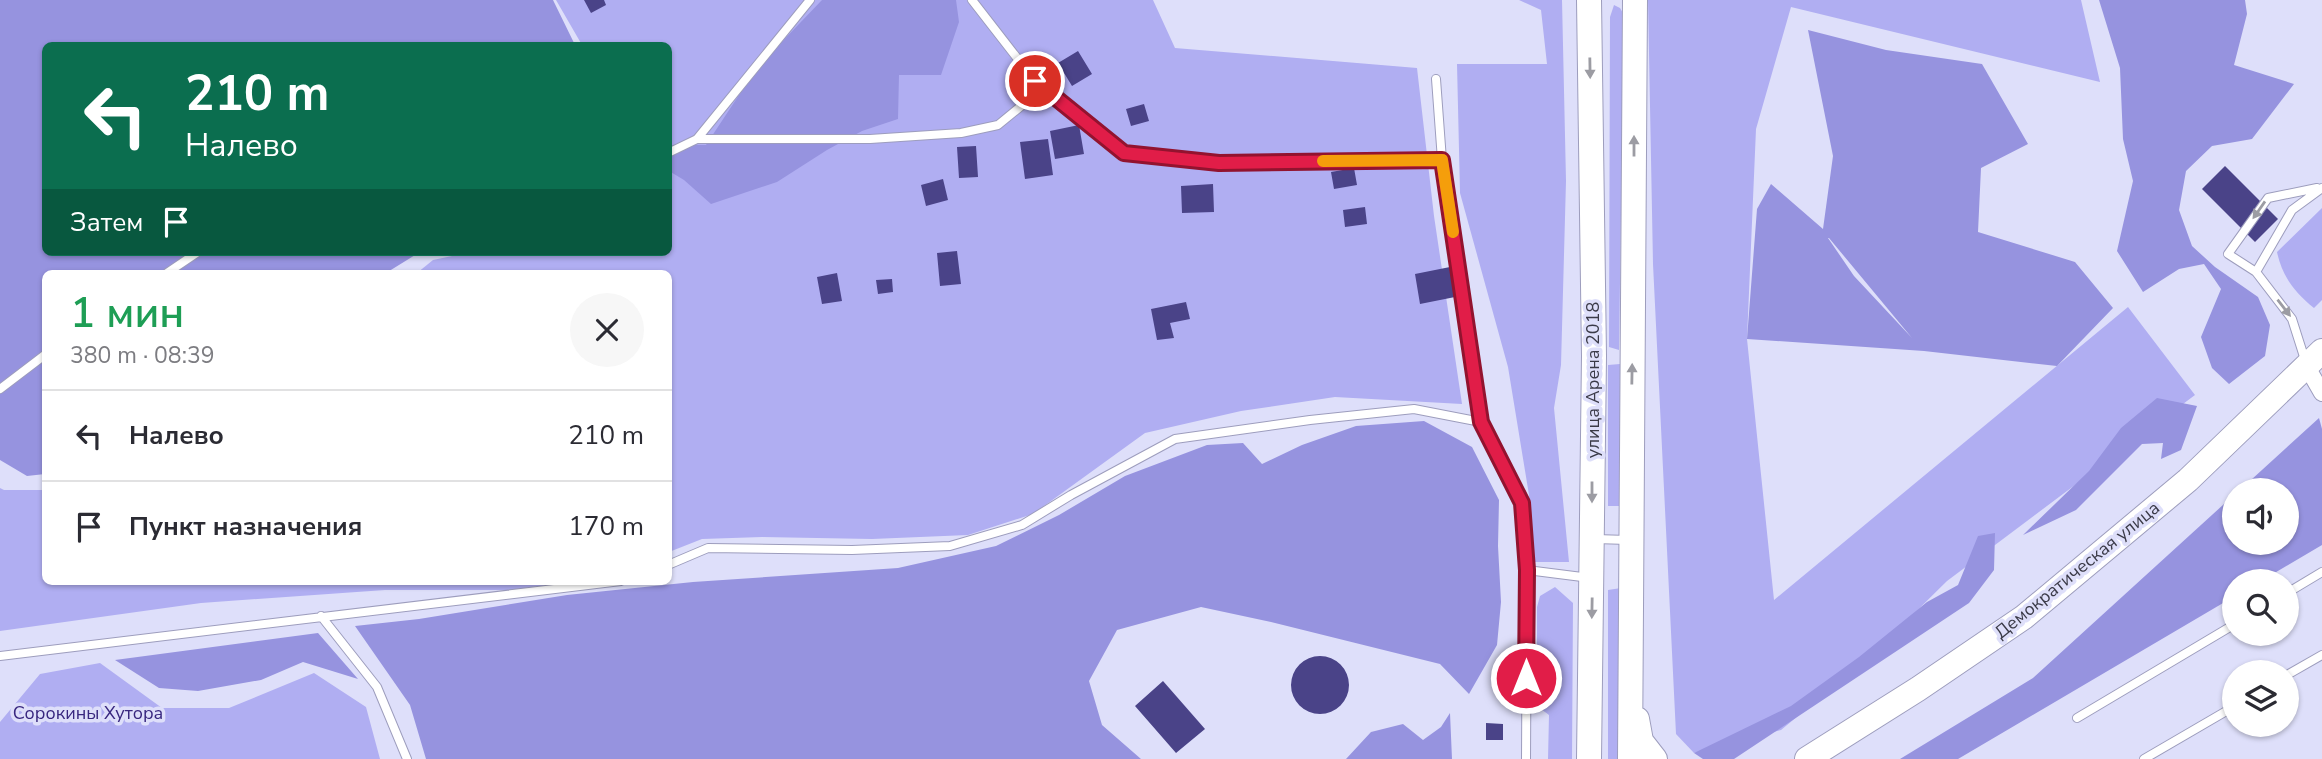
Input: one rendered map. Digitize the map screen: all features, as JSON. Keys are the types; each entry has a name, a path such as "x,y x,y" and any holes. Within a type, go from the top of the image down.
{"main road":[{"name":"улица Арена 2018","path":"1589,0 1594,356 1589,759"},
{"path":"1630,759 1635,0"},
{"name":"Демократическая улица","path":"1807,759 1918,689 2024,617 2188,480 2315,359"},
{"path":"1631,684 1641,741 1655,759"}],"street":[{"path":"2315,359 2322,393"}],"lane":[{"path":"672,151 697,139 810,0"},
{"path":"972,0 1035,81 1124,153 1219,163 1442,160"},
{"path":"1436,79 1442,160 1481,422 1522,503 1527,570 1525,759"},
{"path":"697,139 870,139 961,133 998,125 1043,88"},
{"path":"2256,272 2292,210 2321,188"},
{"path":"2315,359 2292,319 2256,272 2228,254 2268,198 2321,188"},
{"path":"171,270 192,256"},
{"path":"0,389 42,357"},
{"path":"672,563 708,548 852,550 950,546 1022,525 1071,495 1175,439 1414,408 1481,422"},
{"path":"1592,539 1631,540"},
{"path":"1527,570 1593,578"},
{"path":"2299,586 2322,572"},
{"path":"0,656 587,585"},
{"path":"321,616 377,687 407,759"},
{"path":"2077,718 2222,632"},
{"path":"2299,668 2322,654"},
{"path":"2144,759 2222,714"}],"green space":[{"path":"556,0 1153,0 1175,48 1417,68 1434,216 1462,404 1335,397 1241,411 1145,433 1033,514 968,535 872,539 702,539 672,551 672,270 421,270 433,260 452,256 672,256 672,42 580,42"},
{"path":"1519,0 1562,0 1566,181 1561,365 1554,408 1569,562 1534,562 1529,495 1508,367 1460,193 1457,64 1547,64 1541,10"},
{"path":"1648,0 2081,0 2100,82 1791,7 1756,129 1747,339 1774,600 2128,307 2195,395 1947,581 1874,653 1781,730 1694,753 1676,734 1653,264"},
{"path":"1614,5 1620,8 1624,15 1619,350 1609,347 1610,17"},
{"path":"2322,208 2322,300 2314,308 2290,283 2277,252"},
{"path":"1620,364 1620,506 1608,506 1608,365"},
{"path":"0,488 42,490 42,585 548,585 508,590 385,590 201,603 0,631"},
{"path":"1555,587 1573,603 1572,759 1548,759 1549,715 1537,706 1537,607 1540,596"},
{"path":"1621,588 1621,759 1608,759 1608,590"},
{"name":"Сорокины Хутора","path":"100,663 162,708 229,708 314,673 366,707 380,759 0,759 0,722 40,674"}],"shaded area":[{"path":"0,0 553,0 574,42 42,42 42,256 414,256 391,270 42,270 42,474 27,476 0,460"},
{"path":"822,0 956,0 959,22 941,75 899,75 898,119 862,131 777,182 711,204 672,173 672,145 706,145 741,92 775,49"},
{"path":"2099,0 2245,0 2247,14 2234,65 2294,84 2252,139 2212,146 2186,171 2179,210 2192,246 2215,267 2258,297 2270,325 2265,356 2229,384 2212,368 2201,337 2221,289 2204,264 2179,269 2143,292 2117,251 2133,181 2123,139 2120,68"},
{"path":"1808,30 1886,50 1982,64 2028,144 1981,168 1978,232 2075,262 2113,308 2057,366 1924,351 1747,339 1757,209 1771,184 1823,229 1833,156","holes":["1829,238 1912,338 1854,276"]},
{"path":"2157,398 2197,406 2181,450 2161,459 2163,443 2142,444 2076,510 2023,535 2089,471 2121,428"},
{"path":"2319,418 2322,429 2322,545 2281,569 2222,569 2222,604 1958,759 1900,759 2033,678 2222,506 2222,555 2299,555 2299,478 2253,478"},
{"path":"1424,421 1472,447 1499,500 1501,602 1497,645 1469,694 1440,664 1201,607 1117,630 1089,681 1102,725 1141,759 426,759 410,705 355,626 419,619 567,595 693,582 898,568 996,546 1059,515 1125,476 1207,445 1243,443 1262,464 1302,445 1356,426"},
{"path":"1995,533 1994,570 1969,603 1734,759 1703,759 1694,753 1791,706 1859,657 1927,602 1958,585 1978,536"},
{"path":"318,633 358,679 303,662 261,680 198,691 159,688 115,660"},
{"path":"1450,713 1452,759 1346,759 1371,732 1403,724 1423,740 1441,727"}],"building":[{"path":"584,0 604,0 606,5 591,13"},
{"path":"1078,51 1092,74 1072,86 1058,63"},
{"path":"1144,104 1149,121 1131,126 1126,109"},
{"path":"1079,125 1084,154 1055,159 1050,131"},
{"path":"1048,139 1053,175 1025,179 1020,142"},
{"path":"976,146 978,177 959,178 957,147"},
{"path":"2225,166 2278,219 2255,242 2202,189"},
{"path":"1354,168 1357,185 1334,189 1331,172"},
{"path":"943,179 948,200 926,206 921,185"},
{"path":"1213,184 1214,212 1182,213 1181,186"},
{"path":"1365,207 1367,224 1345,227 1343,210"},
{"path":"957,251 961,284 940,286 937,253"},
{"path":"1455,266 1460,296 1420,304 1415,274"},
{"path":"837,273 842,301 822,304 817,277"},
{"path":"892,279 893,292 878,294 876,280"},
{"path":"1186,302 1190,319 1170,323 1174,338 1157,340 1151,309"},
{"path":"1314,656 1326,656 1341,664 1349,679 1349,691 1341,706 1326,714 1314,714 1299,706 1291,691 1291,679 1299,664"},
{"path":"1163,681 1205,729 1176,753 1135,706"},
{"path":"1486,723 1503,724 1503,740 1486,740"}],"slow traffic":[{"path":"1323,161 1442,160 1453,232"}],"route":[{"path":"1035,81 1124,153 1219,163 1442,160 1481,422 1522,503 1527,570 1526,678"}]}
